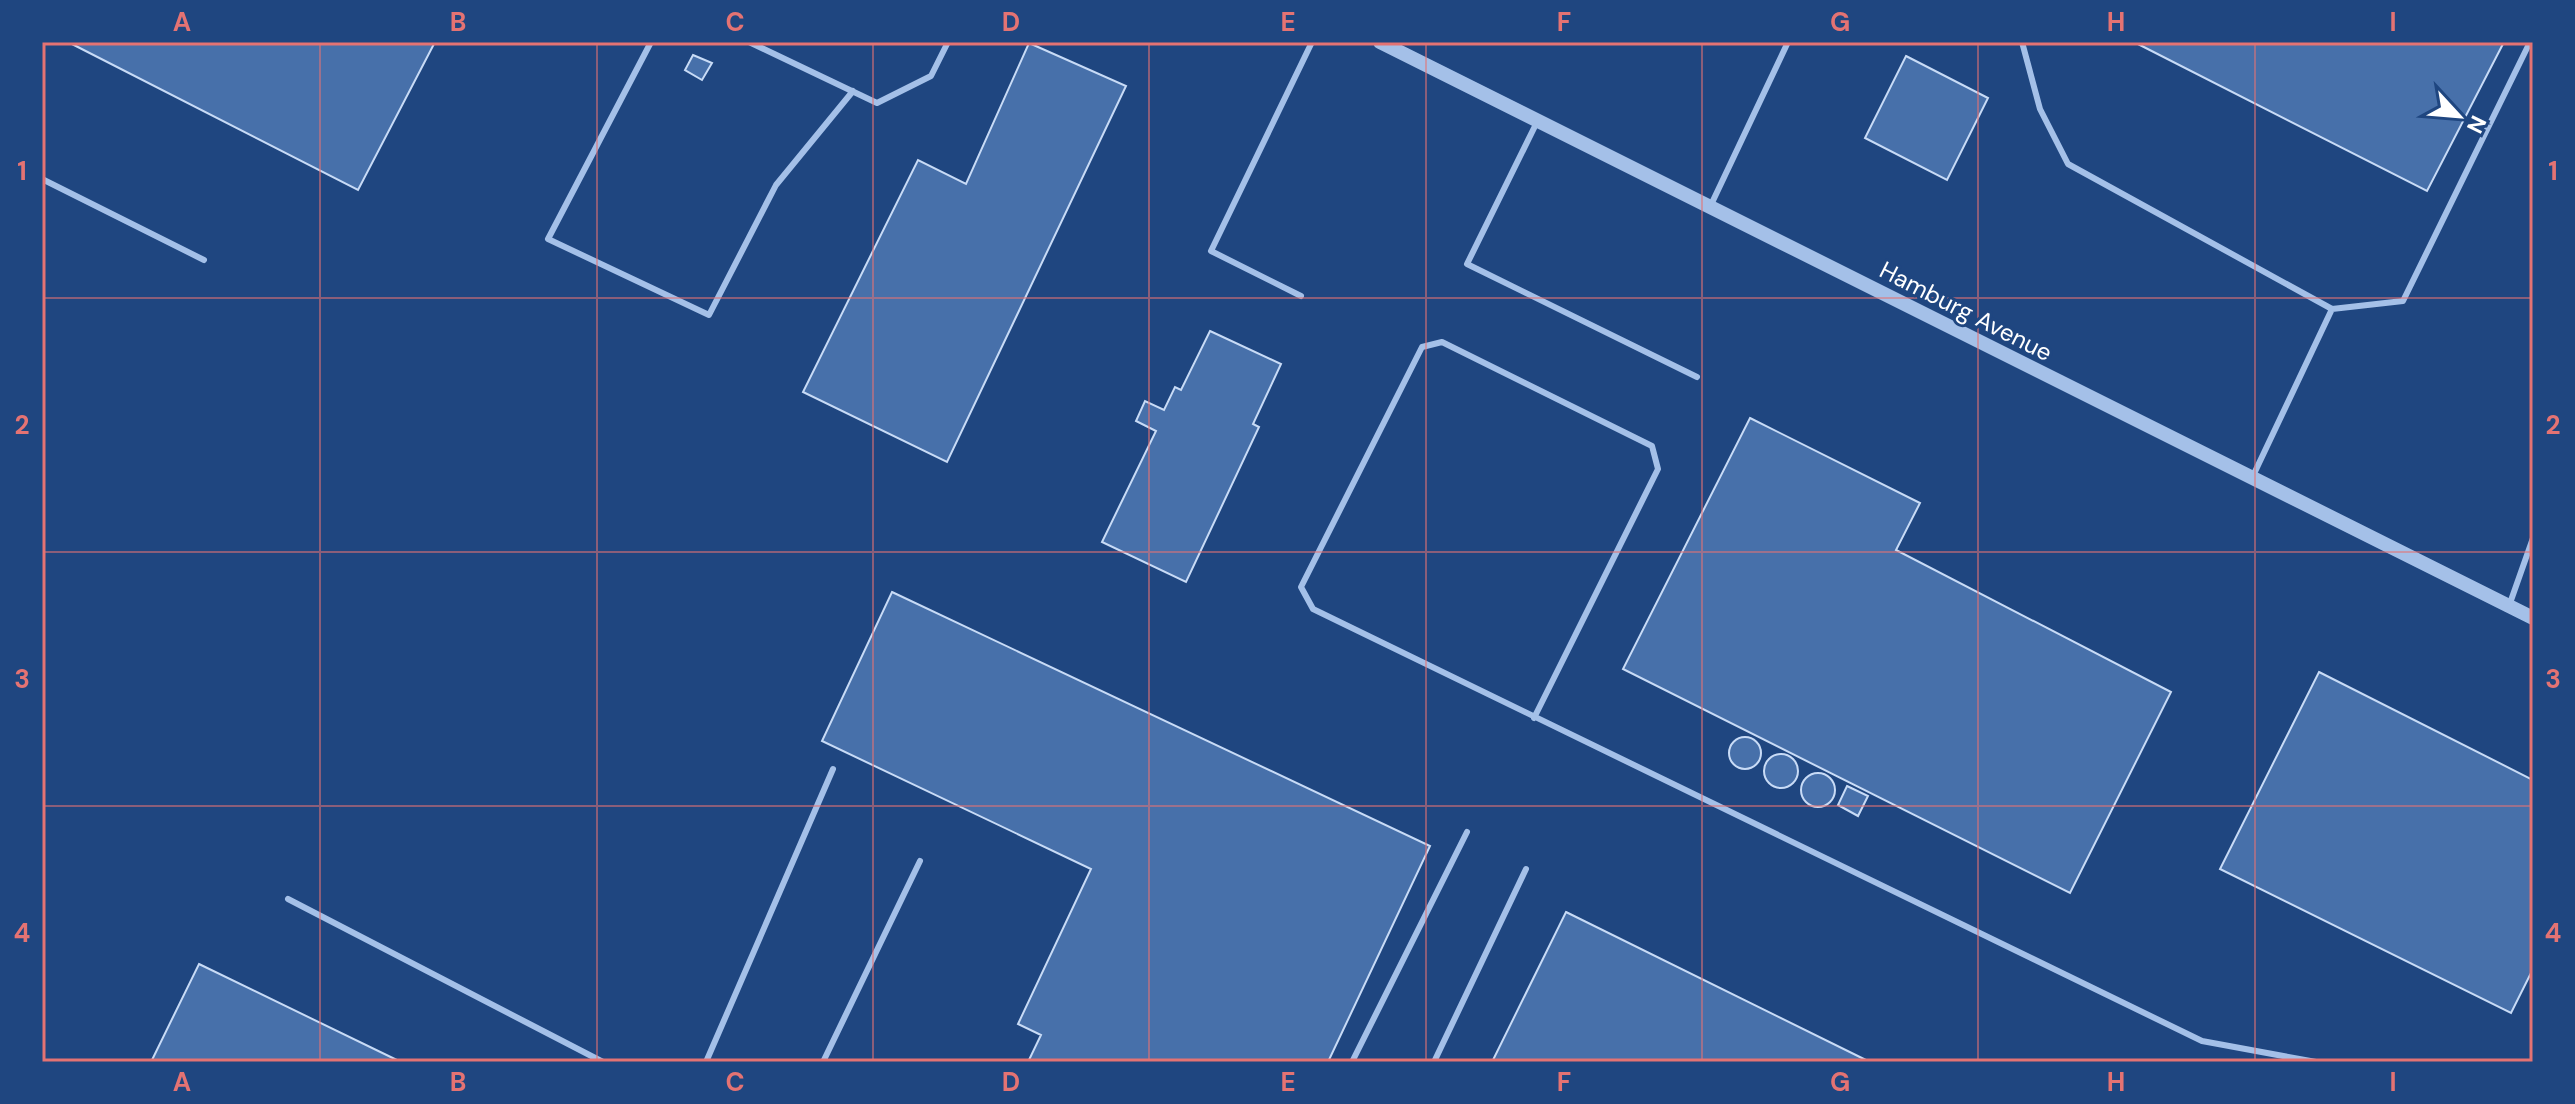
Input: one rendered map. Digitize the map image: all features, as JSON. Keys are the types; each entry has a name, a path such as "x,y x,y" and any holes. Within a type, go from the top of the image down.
{"street":[{"name":"Hamburg Avenue","path":"1380,42 2533,618"}],"lane":[{"path":"651,42 548,239 709,315 776,185 853,91"},
{"path":"749,42 877,103 931,76 948,42"},
{"path":"1301,296 1211,251 1312,42"},
{"path":"1710,207 1788,42"},
{"path":"2022,42 2040,109 2068,164 2332,309 2403,301 2530,42"},
{"path":"1538,120 1467,264 1697,377"},
{"path":"42,179 204,260"},
{"path":"2252,478 2332,309"},
{"path":"1534,718 1658,469 1652,446 1442,342 1422,347 1301,587 1313,609 1534,718 2202,1041 2316,1062"},
{"path":"2509,606 2533,538"},
{"path":"706,1062 833,769"},
{"path":"1352,1062 1467,832"},
{"path":"823,1062 920,861"},
{"path":"1434,1062 1526,869"},
{"path":"288,899 603,1062"}],"building":[{"path":"68,42 435,42 358,190"},
{"path":"2134,42 2504,42 2427,191"},
{"path":"1029,43 1126,86 947,462 803,392 918,160 966,184"},
{"path":"693,55 712,63 702,80 685,70"},
{"path":"1906,56 1988,98 1947,180 1865,138"},
{"path":"1210,331 1281,364 1253,424 1259,427 1186,582 1102,542 1156,431 1136,421 1145,401 1164,410 1175,387 1181,390"},
{"path":"1750,418 1920,503 1896,550 2171,692 2070,893 1623,669"},
{"path":"892,592 1430,846 1328,1062 1028,1062 1041,1035 1018,1024 1091,869 822,741"},
{"path":"2319,672 2533,780 2533,969 2511,1013 2220,869"},
{"path":"1745,737 1756,742 1761,753 1756,764 1745,769 1734,764 1729,753 1734,742"},
{"path":"1781,754 1793,759 1798,771 1793,783 1781,788 1769,783 1764,771 1769,759"},
{"path":"1818,773 1830,778 1835,790 1830,802 1818,807 1806,802 1801,790 1806,778"},
{"path":"1847,786 1868,796 1858,816 1838,805"},
{"path":"1566,912 1870,1062 1492,1062"},
{"path":"199,964 401,1062 151,1062"}]}
